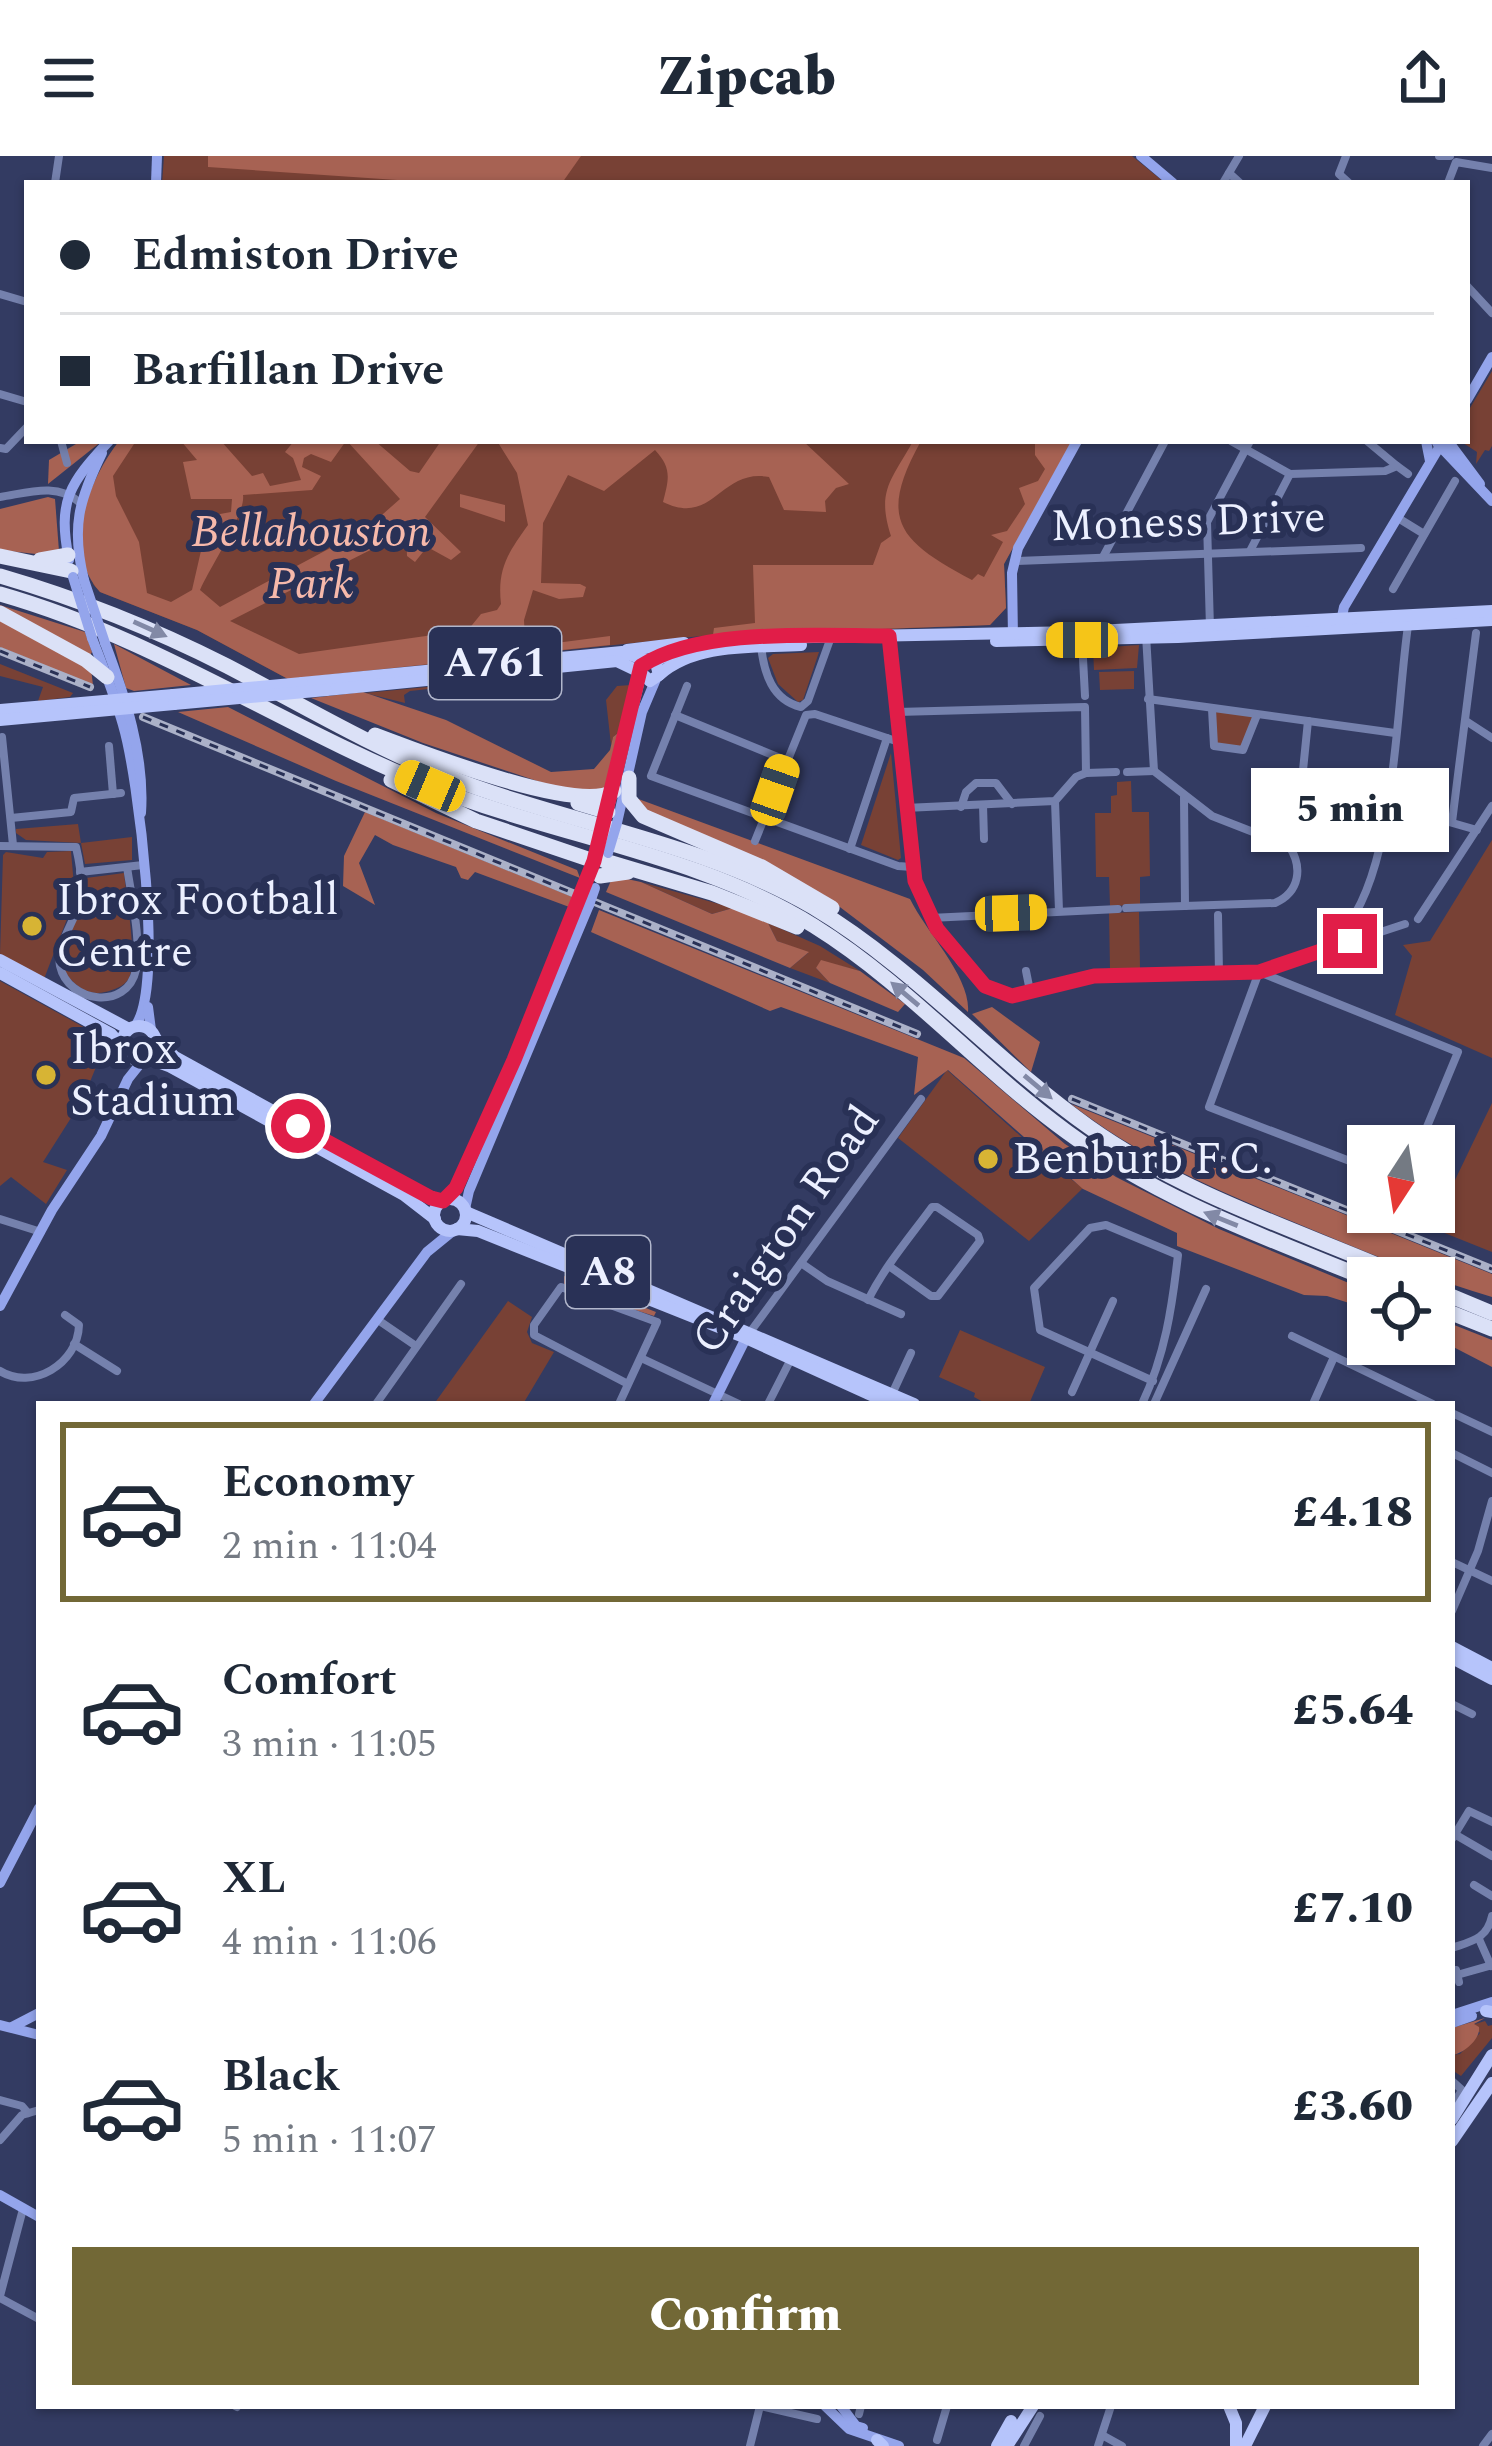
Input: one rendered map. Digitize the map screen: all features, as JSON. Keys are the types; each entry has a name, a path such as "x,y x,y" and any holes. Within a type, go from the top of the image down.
{"highway":[{"path":"0,556 76,571"},
{"path":"0,577 136,623 448,777 691,852 783,891 886,957 1085,1125 1153,1168 1359,1257"},
{"path":"0,594 96,626 203,673 430,786 512,817 669,861 807,922 874,967 1046,1117 1116,1166 1209,1215 1347,1271"},
{"path":"0,614 95,649 107,677"},
{"path":"203,673 335,751 454,812 557,849 596,869 643,874 712,893 787,922 874,967"},
{"path":"305,708 613,817 681,835 762,867 834,909 927,980 992,1048"},
{"path":"629,778 628,796 634,809 681,835"},
{"path":"547,792 588,799 614,791"},
{"path":"1455,1292 1492,1301"},
{"path":"1455,1296 1492,1313"},
{"path":"1455,1314 1492,1329"}],"main road":[{"name":"A761","path":"650,671 682,648 715,642 1146,634 1483,619"},
{"name":"A761","path":"1013,637 1082,640 1146,634"},
{"path":"622,652 715,642"},
{"name":"A761","path":"0,720 302,683 617,661 650,671 689,655 760,643"},
{"name":"A761","path":"343,683 622,652 650,671"},
{"path":"90,702 107,677"},
{"path":"174,700 326,690 343,683"},
{"name":"A761","path":"0,710 121,704"},
{"path":"0,960 153,1035 175,1057 296,1131 404,1195 445,1229 456,1230 465,1221 465,1210 458,1202 444,1201 326,1148"},
{"path":"0,973 111,1034 131,1058 169,1066 296,1131"},
{"path":"124,1050 123,1038 132,1028"},
{"path":"146,1058 155,1050 153,1035"},
{"path":"436,1220 436,1209 444,1201"},
{"name":"A8","path":"465,1210 571,1263"},
{"name":"A8","path":"456,1230 478,1231 571,1263 748,1334 884,1398"},
{"path":"1455,1649 1492,1669"},
{"path":"1455,1660 1492,1679"},
{"path":"1455,2118 1492,2055"},
{"path":"1455,2119 1492,2068"},
{"path":"1455,2137 1492,2084"},
{"path":"997,2446 1020,2409"},
{"path":"1230,2409 1240,2446"},
{"path":"1240,2446 1263,2409"},
{"path":"1007,2446 1036,2411"}],"street":[{"path":"1141,156 1170,180"},
{"path":"1225,180 1239,156"},
{"path":"1439,156 1492,168"},
{"path":"1229,173 1237,180"},
{"path":"1470,289 1492,314"},
{"path":"1470,395 1492,357"},
{"path":"0,448 6,449 24,431"},
{"path":"62,444 67,463"},
{"path":"107,444 78,473 68,492 64,525 95,649 121,704 140,778 153,1035"},
{"path":"76,571 79,502 108,444"},
{"path":"1013,637 1012,573 1024,534 1075,444"},
{"path":"1102,559 1163,444"},
{"path":"1370,444 1408,474"},
{"path":"1346,623 1354,596 1437,444"},
{"path":"1440,444 1488,497"},
{"path":"1440,444 1488,497"},
{"path":"1210,631 1209,514 1248,445 1290,474 1385,471 1397,466"},
{"path":"1430,461 1451,459"},
{"path":"1250,552 1290,474"},
{"path":"1393,589 1455,481"},
{"path":"0,497 52,489 68,492 79,502"},
{"path":"1398,518 1424,534"},
{"name":"Moness Drive","path":"1017,562 1361,548"},
{"path":"1342,932 1372,879 1396,733 1408,619"},
{"path":"1452,822 1483,619"},
{"path":"1146,634 1154,771"},
{"path":"889,639 912,867 930,919 991,990 1012,996 1094,976 1259,972 1406,924"},
{"path":"755,842 831,640"},
{"path":"1082,640 1085,696"},
{"path":"760,643 772,686 789,704 899,742"},
{"path":"465,1210 629,778 650,671"},
{"path":"613,817 614,791 650,671"},
{"path":"107,677 121,704"},
{"path":"687,686 651,776 764,820 912,867"},
{"path":"1148,699 1396,733"},
{"path":"897,712 1085,707 1086,773"},
{"path":"1212,709 1214,746 1243,750 1257,715"},
{"path":"675,715 785,760"},
{"path":"1466,721 1492,738"},
{"path":"1308,722 1302,780 1477,830"},
{"path":"2,736 8,748 14,845"},
{"path":"850,849 887,739"},
{"path":"11,818 71,812 74,798 117,794 109,746"},
{"path":"930,919 1275,903 1294,889 1297,868 1289,846 1232,826 1154,771 1086,773 1076,777 1055,801 1059,911"},
{"path":"961,807 976,782 996,783 1012,804"},
{"path":"1184,796 1185,906"},
{"path":"905,808 1055,801"},
{"path":"983,806 984,839"},
{"path":"1418,920 1492,806"},
{"path":"0,846 74,846 81,900 60,952 60,965 76,990 103,999 129,986 137,966 127,867"},
{"path":"80,872 143,865"},
{"path":"444,1201 458,1185 483,1134 583,903"},
{"path":"1218,915 1219,974"},
{"path":"1026,971 1030,992"},
{"path":"1259,972 1458,1052 1428,1125"},
{"path":"1259,972 1209,1107 1347,1160"},
{"path":"132,1028 148,998"},
{"path":"124,1050 128,1079"},
{"path":"0,1306 109,1123 128,1079 146,1058"},
{"name":"Craigton Road","path":"715,1399 748,1334 921,1099"},
{"path":"868,1300 889,1266 932,1208 978,1235 980,1241 938,1296 931,1296 889,1266"},
{"path":"0,1219 41,1232"},
{"path":"427,1252 436,1220"},
{"path":"1143,1401 1153,1381 1169,1330 1178,1255 1106,1225 1090,1228 1034,1288 1040,1330 1153,1381"},
{"path":"316,1401 427,1252 456,1230"},
{"path":"801,1263 895,1314"},
{"path":"378,1401 461,1284"},
{"path":"620,1401 657,1322 560,1287 534,1325 534,1335 628,1384"},
{"path":"1155,1401 1206,1289"},
{"path":"1072,1392 1112,1301"},
{"path":"0,1371 14,1380 27,1380 58,1367 74,1344 79,1325 65,1316"},
{"path":"378,1320 416,1346"},
{"path":"1292,1336 1427,1401"},
{"path":"74,1344 117,1371"},
{"path":"884,1398 911,1353"},
{"path":"770,1401 793,1354"},
{"path":"640,1358 715,1399"},
{"path":"1314,1401 1334,1358"},
{"path":"1455,1414 1492,1432"},
{"path":"1455,1454 1492,1473"},
{"path":"1455,1605 1471,1571 1492,1502"},
{"path":"1455,1563 1492,1581"},
{"path":"1455,1706 1472,1714"},
{"path":"1455,1833 1469,1811 1492,1822"},
{"path":"0,1882 36,1814"},
{"path":"1455,1838 1488,1854 1492,1839"},
{"path":"1474,1885 1492,1896"},
{"path":"1455,1947 1479,1939 1492,1916"},
{"path":"1457,1976 1491,1966 1479,1939"},
{"path":"1455,2018 1490,2009"},
{"path":"5,2026 36,2014"},
{"path":"5,2026 36,2034"},
{"path":"0,2100 34,2111 0,2140"},
{"path":"0,2195 36,2216"},
{"path":"23,2209 0,2297 36,2317"},
{"path":"750,2446 759,2409"},
{"path":"828,2409 840,2424 857,2424 910,2446"},
{"path":"937,2440 946,2409"},
{"path":"1098,2446 1111,2409"},
{"path":"802,2411 817,2420"},
{"path":"1024,2446 1036,2411"},
{"path":"857,2424 880,2443 899,2446"},
{"path":"1484,2446 1492,2434"},
{"path":"1102,2435 1122,2446"}],"green space":[{"path":"164,156 1132,156 1161,180 162,180"},
{"path":"1492,371 1492,446 1476,464 1477,452 1465,444 1470,444 1470,408"},
{"name":"Bellahouston Park","path":"122,444 1069,444 1004,564 1006,608 990,625 701,636 288,679 197,630 100,592 93,584 87,503"},
{"path":"1139,645 1137,668 1094,670 1093,648"},
{"path":"819,652 803,700 798,702 778,684 768,658"},
{"path":"0,664 73,693 38,701 43,687 0,676"},
{"path":"1134,671 1134,689 1100,690 1099,672"},
{"path":"510,679 508,686 501,682 471,685 469,691 467,685 410,691 404,695 405,703 365,693"},
{"path":"631,685 622,730 611,745 606,700 617,686"},
{"path":"1212,709 1257,715 1243,750 1214,746"},
{"path":"891,753 901,858 898,860 861,845"},
{"path":"1131,781 1132,812 1149,812 1150,876 1140,877 1140,905 1110,906 1109,877 1096,877 1095,813 1111,813 1117,782"},
{"path":"78,824 81,843 26,840 16,833 16,829"},
{"path":"132,837 132,860 85,864 81,843"},
{"path":"1492,840 1492,1058 1395,1015 1412,956 1403,945 1430,941"},
{"name":"Ibrox Football Centre","path":"71,851 75,898 44,979 0,954 3,855 43,858 47,852"},
{"path":"124,873 132,943 129,978 112,990 87,991 65,973 86,878"},
{"path":"641,882 733,908 712,914"},
{"path":"1139,912 1140,968 1110,969 1109,913"},
{"path":"768,923 820,946 860,971 833,964 816,968 830,983 790,968 808,953 777,941"},
{"name":"Ibrox Stadium","path":"0,981 107,1040 83,1099 43,1162 67,1170 46,1204 11,1177 0,1186"},
{"path":"947,1070 1083,1188 1029,1241 898,1138"},
{"path":"1492,1103 1492,1252 1444,1233 1455,1233 1455,1180"},
{"path":"508,1301 532,1317 527,1332 532,1343 554,1352 525,1401 436,1401"},
{"path":"960,1330 1045,1367 1030,1401 981,1401 975,1393 939,1377"},
{"path":"1485,2021 1492,2025 1492,2038 1461,2076 1455,2072 1455,2055 1480,2033 1472,2025"}],"shaded area":[{"path":"208,156 581,156 564,180 397,180 208,167"},
{"path":"76,444 98,444 48,484 49,460"},
{"path":"117,444 134,444 113,476 116,496 139,542 147,593 171,602 192,590 209,516 231,512 232,499 191,499 183,462 197,460 184,444 224,444 252,476 263,473 270,486 301,480 293,458 285,452 292,444 344,444 331,462 311,454 304,458 302,467 321,476 312,490 243,495 233,527 200,590 220,607 366,529 400,499 350,444 378,444 410,471 419,473 439,444 478,444 425,517 461,552 451,560 431,549 415,562 407,556 406,532 230,621 299,654 468,630 481,614 497,610 506,562 528,525 517,473 499,444 806,444 849,484 836,488 825,501 826,512 784,510 769,477 739,481 706,503 680,508 663,502 668,474 655,450 604,491 568,475 543,523 541,583 586,587 583,597 559,599 533,590 524,620 525,640 548,644 610,636 610,645 514,655 511,630 482,634 487,658 288,679 197,630 100,592 88,575 81,536 89,495"},
{"path":"911,444 920,444 900,491 903,526 927,553 972,580 978,574 984,577 1003,542 991,535 1007,531 1025,504 1019,488 1038,481 1045,469 1035,455 1035,444 1070,444 1004,564 1006,608 990,625 713,635 714,628 755,623 753,565 873,565 881,543 891,536 885,507 888,486"},
{"path":"460,494 505,505 505,522 460,507"},
{"path":"55,499 59,551 45,555 0,550 0,509"},
{"path":"0,605 85,632 92,652 0,611"},
{"path":"0,620 91,669 93,685 0,647"},
{"path":"114,644 191,685 126,688"},
{"path":"363,692 446,720 551,772 594,769 622,730 611,783 602,792 561,789 423,743 311,698"},
{"path":"228,707 436,813 577,870 580,878 178,712"},
{"path":"633,797 910,899 955,970 968,1012 923,970 824,895 641,810"},
{"path":"365,812 575,898 572,908 475,872 468,880 461,878 456,867 375,835 359,863 375,905 343,886 344,856"},
{"path":"613,876 641,882 712,914 733,908 768,923 777,941 809,952 790,968 606,892"},
{"path":"599,910 964,1058 1065,1144 1116,1177 1219,1229 1347,1282 1347,1302 1304,1295 1177,1246 1177,1233 1083,1189 948,1070 914,1095 918,1057 781,1007 770,1011 591,932"},
{"path":"821,960 860,971 905,1004 898,1012 830,983 816,968"},
{"path":"992,1007 1040,1042 1031,1072 972,1014"},
{"path":"1071,1104 1347,1215 1347,1233 1390,1233 1450,1257 1381,1257 1173,1168"},
{"path":"1455,1259 1492,1274 1492,1297 1455,1285"},
{"path":"564,1276 656,1312 654,1316 564,1287"},
{"path":"1455,1325 1492,1340 1492,1367 1455,1348"},
{"path":"1485,2018 1474,2024 1479,2032 1474,2041 1455,2054 1455,2027"}],"railway":[{"path":"0,651 90,687"},
{"path":"143,717 917,1034"},
{"path":"1072,1099 1492,1269"}],"place":[{"name":"Ibrox Football Centre","path":"32,926"},
{"name":"Ibrox Stadium","path":"46,1075"},
{"name":"Benburb F.C.","path":"988,1159"}],"route":[{"path":"298,1126 431,1198 443,1201 456,1188 483,1134 594,861 641,666 692,646 760,638 889,636 915,881 937,929 962,963 991,990 1012,996 1094,976 1259,972 1350,941"}]}
